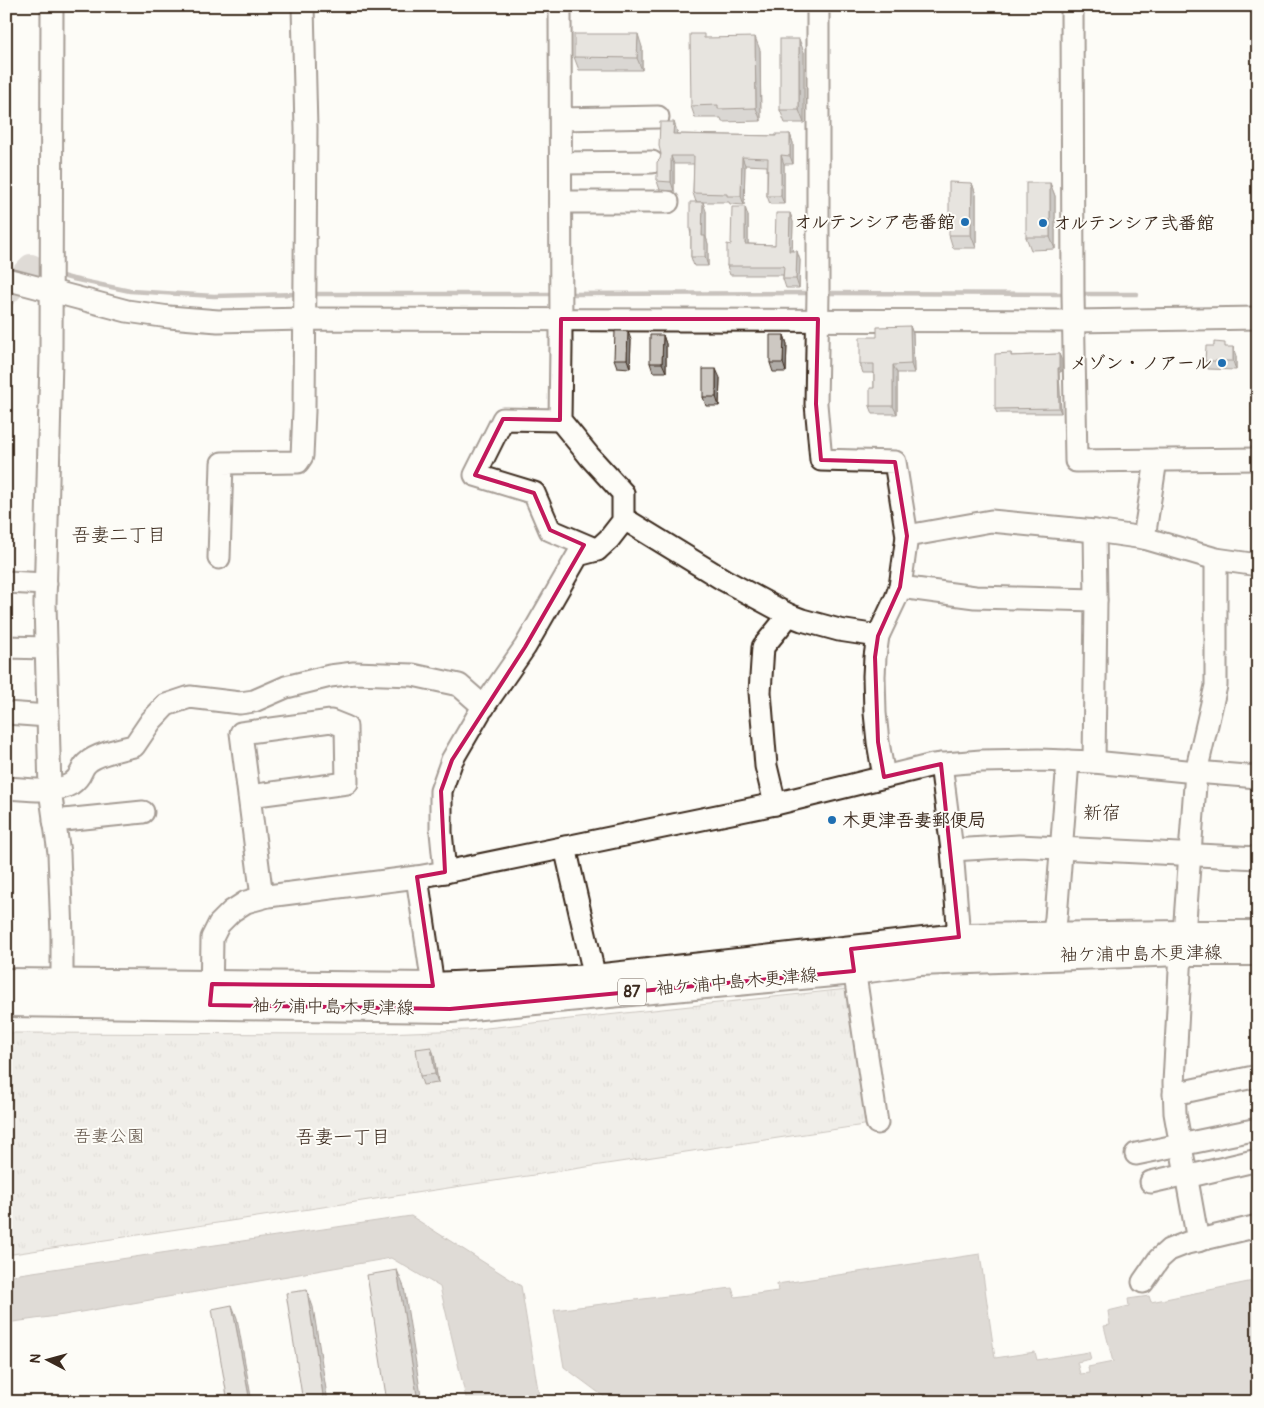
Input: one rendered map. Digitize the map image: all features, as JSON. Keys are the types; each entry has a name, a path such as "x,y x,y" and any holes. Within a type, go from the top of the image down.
{"main road":[{"name":"袖ケ浦中島木更津線","path":"6,1002 595,978 853,960 919,962 1182,943 1258,934"},
{"name":"袖ケ浦中島木更津線","path":"6,982 450,1009 853,960 959,937 1053,936 1182,943 1258,952"}],"street":[{"path":"52,6 51,367 46,648 50,790 58,853 62,984"},
{"path":"219,558 222,463 298,462 302,456 306,129 303,6"},
{"path":"446,872 440,832 441,791 452,760 484,706 525,647 578,555 597,550 610,539 623,521 622,493 560,420 560,6"},
{"path":"818,6 818,319 816,404 821,460 895,462 907,536 900,587 878,636 874,676 878,742 884,776"},
{"path":"1072,6 1076,461 1258,459"},
{"path":"560,119 658,117"},
{"path":"561,163 652,162"},
{"path":"561,202 668,202"},
{"path":"6,279 127,311 218,321 304,319 1074,320 1258,318"},
{"path":"560,420 503,419 475,475 534,493 550,530 597,550"},
{"path":"1144,538 1156,460"},
{"path":"907,536 991,520 1144,538 1216,559 1258,565"},
{"path":"623,521 632,524 724,580 789,615 839,630 878,636"},
{"path":"1094,762 1095,531"},
{"path":"1198,1241 1175,1112 1174,1094 1182,943 1196,772 1216,686 1216,559"},
{"path":"6,582 46,584"},
{"path":"900,587 975,597 1096,600"},
{"path":"775,804 766,766 760,683 763,647 789,615"},
{"path":"6,647 46,648"},
{"path":"6,788 50,790 69,785 79,777 86,763 107,752 134,746 151,721 166,705 190,696 240,702 254,701 286,687 330,676 354,673 413,676 459,685 484,706"},
{"path":"6,713 48,716"},
{"path":"249,796 347,783 346,727 331,722 241,733 249,796 262,898"},
{"path":"211,995 212,938 219,924 232,911 246,902 262,898 446,872 775,804 884,776 941,764 981,761 1094,762 1258,777"},
{"path":"1053,936 1068,761"},
{"path":"941,764 952,850 959,937"},
{"path":"54,821 143,812"},
{"path":"952,850 1019,846 1258,858"},
{"path":"565,848 595,978"},
{"path":"417,877 433,986"},
{"path":"853,960 877,1123"},
{"path":"1174,1094 1258,1076"},
{"path":"1136,1154 1258,1130"},
{"path":"1151,1182 1258,1160"},
{"path":"1143,1282 1158,1259 1169,1250 1187,1243 1258,1226"}],"highlighted area":[{"path":"561,319 818,319 816,404 821,460 895,462 907,536 900,587 878,636 875,657 878,742 884,777 941,764 959,937 851,949 854,971 450,1009 210,1005 212,984 433,986 417,877 445,872 441,791 452,760 525,647 584,545 550,530 534,493 475,475 503,419 560,420"}],"green space":[{"name":"吾妻公園","path":"857,988 877,1123 6,1255 6,1033 353,1034 468,1030"}],"shaded area":[{"path":"411,1216 521,1286 540,1402 467,1402 440,1287 391,1258 64,1315 6,1323 6,1276"},
{"path":"980,1254 995,1358 1035,1352 1037,1360 1089,1352 1091,1359 1077,1362 1080,1374 1089,1373 1088,1367 1113,1362 1104,1326 1110,1325 1108,1311 1129,1306 1128,1299 1149,1296 1151,1302 1258,1280 1258,1402 611,1402 564,1367 554,1310 732,1288 735,1297 778,1291 777,1284"}],"building":[{"path":"574,34 638,34 637,58 574,57"},
{"path":"690,34 704,34 704,38 755,37 756,108 718,109 718,105 691,106"},
{"path":"780,39 799,39 799,110 780,110"},
{"path":"660,122 674,122 673,134 776,136 776,134 790,134 790,156 781,155 781,196 767,196 768,158 742,157 741,196 693,193 694,156 671,156 671,182 657,181 657,162 661,154 659,146"},
{"path":"949,182 972,183 971,235 949,235"},
{"name":"オルテンシア弐番館","path":"1026,183 1050,183 1050,237 1026,237"},
{"path":"690,202 703,202 702,236 705,236 705,257 691,257"},
{"path":"732,207 745,207 745,244 775,245 776,213 790,213 789,251 797,251 796,279 783,279 784,266 727,266 727,244 731,245"},
{"path":"910,326 911,364 893,365 893,406 870,406 870,388 874,388 874,364 860,364 860,337 877,337 877,327"},
{"path":"615,331 628,331 627,359 614,359"},
{"path":"650,335 663,335 662,363 650,363"},
{"path":"770,335 784,335 783,363 770,363"},
{"path":"1214,342 1225,343 1225,347 1233,347 1233,361 1205,361 1206,346 1214,346"},
{"path":"1011,353 1011,356 1059,354 1059,408 995,409 995,354"},
{"path":"703,369 716,369 716,397 703,397"},
{"path":"431,1047 435,1074 420,1076 416,1049"},
{"path":"397,1270 418,1402 387,1402 367,1275"},
{"path":"307,1290 324,1402 303,1402 286,1293"},
{"path":"232,1305 250,1402 228,1402 212,1309"},
{"path":"110,1394 112,1402 76,1402"}],"waterway":[{"path":"31,267 46,271"},
{"path":"6,293 31,267"},
{"path":"58,275 130,291 214,296 298,294"},
{"path":"566,294 807,293"},
{"path":"825,293 1063,294"},
{"path":"311,294 556,294"},
{"path":"1081,294 1137,294"}],"place":[{"name":"オルテンシア壱番館","path":"965,222"},
{"name":"オルテンシア弐番館","path":"1043,223"},
{"name":"メゾン・ノアール","path":"1222,363"},
{"name":"木更津吾妻郵便局","path":"832,820"}],"district":[{"name":"吾妻二丁目","path":"119,535"},
{"name":"新宿","path":"1102,813"},
{"name":"吾妻一丁目","path":"343,1137"}]}
